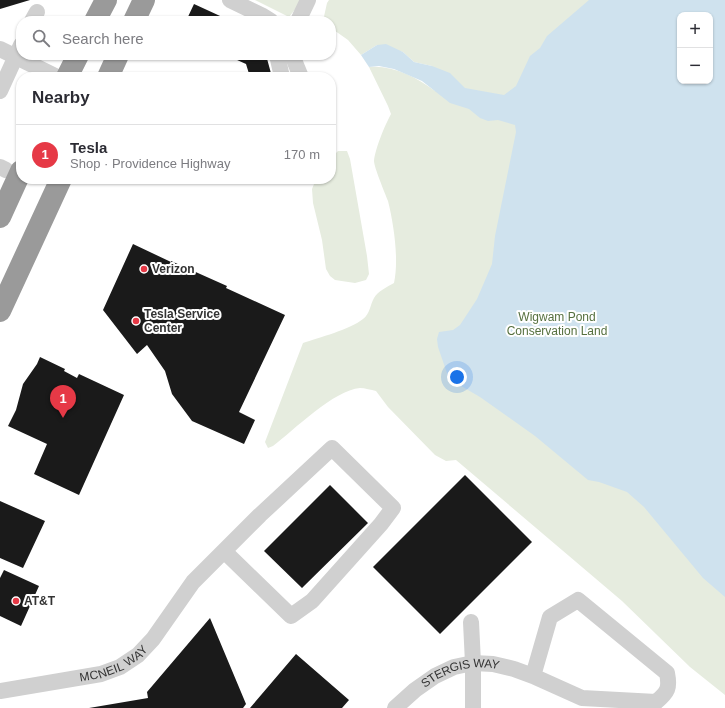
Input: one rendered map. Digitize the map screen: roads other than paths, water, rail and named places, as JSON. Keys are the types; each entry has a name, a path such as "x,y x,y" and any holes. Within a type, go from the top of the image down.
{"highway":[{"path":"98,16 106,0"},
{"path":"136,16 144,0"},
{"path":"70,72 76,60"},
{"path":"110,72 116,60"},
{"path":"0,217 9,170"},
{"path":"0,311 59,184"}],"street":[{"path":"230,0 261,16"},
{"path":"300,16 308,0"},
{"path":"0,50 16,51"},
{"path":"0,92 16,56"},
{"path":"32,60 50,72"},
{"path":"278,60 281,72"},
{"path":"294,60 299,72"},
{"name":"MCNEIL WAY","path":"0,691 73,680 101,674 120,667 138,655 153,639 193,582 224,551 332,448 393,508 381,524 312,601 291,616 224,551"},
{"name":"STERGIS WAY","path":"395,708 415,690 435,676 454,667 473,663 493,664 514,669 582,698 656,702 664,695 669,684 667,673 578,600 550,617 533,676"},
{"path":"471,622 473,708"}],"water":[{"name":"Wigwam Pond Conservation Land","path":"589,0 725,0 725,597 703,578 644,507 627,492 599,482 588,480 535,436 480,397 449,379 438,347 437,339 439,332 453,330 460,325 477,299 492,264 495,236 516,132 515,125 498,120 488,121 480,118 469,109 450,103 422,81 394,69 379,66 369,67 361,55 377,45 386,44 403,52 414,62 432,66 450,73 465,88 504,95 516,86 530,56 540,48 547,36"}],"place":[{"name":"Verizon","path":"144,269"},
{"name":"Tesla Service Center","path":"136,321"},
{"name":"Tesla","path":"63,418"},
{"name":"AT&T","path":"16,601"}]}
